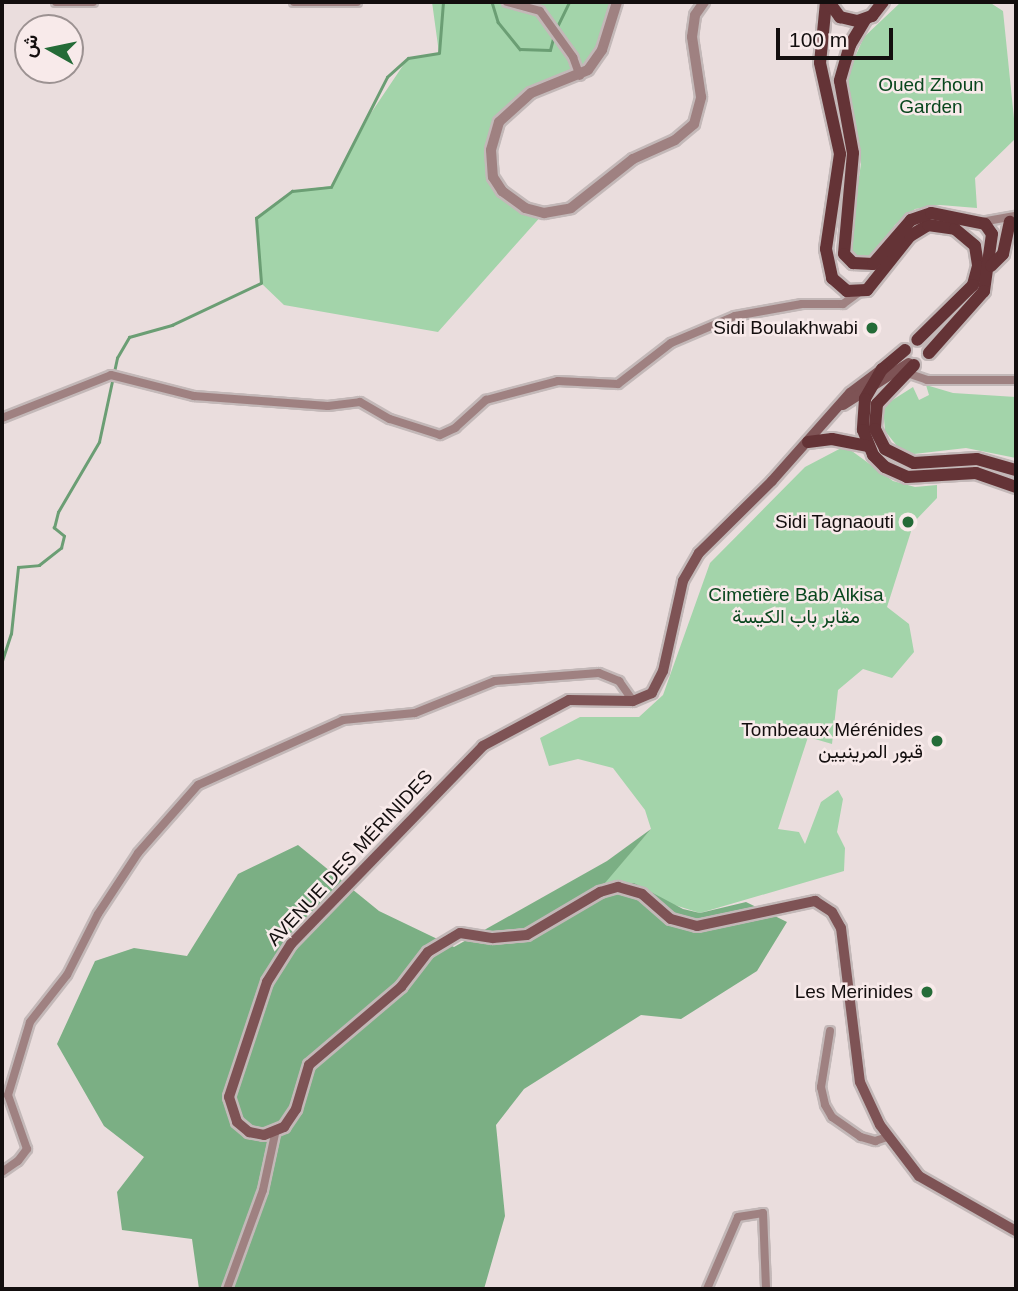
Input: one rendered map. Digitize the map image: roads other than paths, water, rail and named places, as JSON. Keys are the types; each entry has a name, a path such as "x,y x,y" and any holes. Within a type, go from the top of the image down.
{"main road":[{"path":"827,2 844,19 864,20"},
{"path":"633,701 658,685 683,581 699,553 808,442 859,385 917,340 973,285 978,266 971,242 940,225 919,229 872,287 858,292 835,282 827,262 840,154 820,63 827,2"},
{"path":"840,406 910,367 925,362 929,353 981,296 991,266 990,228 979,223 924,214 911,220 873,264 853,263 844,254 853,153 840,80 850,45 864,20 883,3"},
{"path":"991,266 1003,254 1014,218"},
{"path":"917,340 926,344 929,353"},
{"path":"905,350 910,367"},
{"path":"910,367 880,398 875,410 877,435 889,453 914,463 977,459 1016,470"},
{"path":"882,369 867,393 862,422 868,446 884,467 907,477 976,473 1016,486"},
{"path":"808,442 832,439 868,446"},
{"name":"AVENUE DES MÉRINIDES","path":"275,1134 250,1132 237,1122 229,1097 267,982 291,944 483,746 569,700 633,701"},
{"path":"275,1134 296,1110 309,1065 401,987 447,937 460,933 493,938 527,934 600,892 618,887 642,894 671,919 697,926 800,901 816,901 830,909 844,937 860,1082 887,1137 927,1182 1016,1231"}],"street":[{"path":"56,2 93,2"},
{"path":"294,2 357,2"},
{"path":"506,2 535,8 559,38 580,76"},
{"path":"617,2 599,56 580,76 531,93 499,122 491,150 493,177 502,191 525,208 544,213 571,208 633,159 675,140 694,124 701,97 692,37 695,15 704,2"},
{"path":"979,223 1014,218"},
{"path":"991,241 1014,218"},
{"path":"2,418 115,376 194,396 328,406 360,402 390,419 440,435 455,428 486,400 558,381 618,384 671,343 735,316 802,304 844,304 858,292"},
{"path":"910,367 927,380 1016,380"},
{"path":"2,1172 18,1161 27,1149 8,1095 30,1022 67,975 131,863 198,785 343,720 415,713 495,681 599,673 619,681 633,701"},
{"path":"830,1031 821,1087 825,1105 832,1116 861,1137 875,1141 887,1137"},
{"path":"227,1289 262,1190 275,1134"},
{"path":"707,1289 738,1217 763,1213 766,1289"}],"waterway":[{"path":"2,661 11,634 18,567 39,565 61,548 64,536 54,528 58,512 99,442 117,358 129,337 172,325 261,283 256,218 292,191 331,187 387,77 408,58 439,53 443,2"},
{"path":"492,2 498,22 520,49 550,50 554,35"},
{"path":"556,29 569,2"}],"place":[{"name":"Sidi Boulakhwabi","path":"872,328"},
{"name":"Sidi Tagnaouti","path":"908,522"},
{"name":"Tombeaux Mérénides قبور المرينيين","path":"937,741"},
{"name":"Les Merinides","path":"927,992"}],"park label":[{"name":"Oued Zhoun Garden","path":"931,96"},
{"name":"Cimetière Bab Alkisa مقابر باب الكيسة","path":"796,606"}]}
